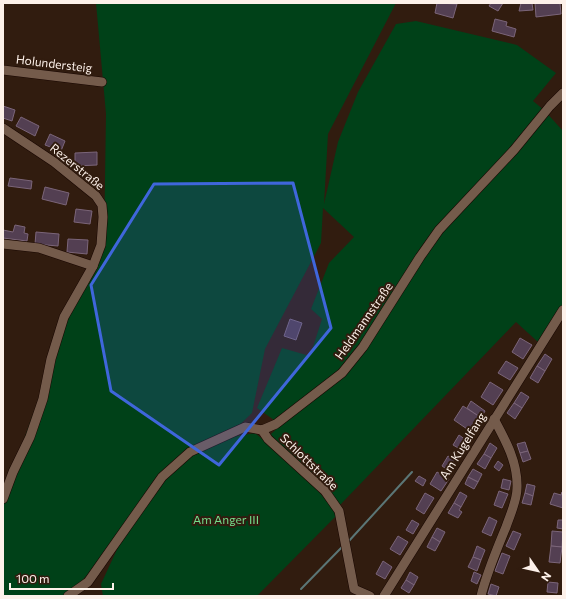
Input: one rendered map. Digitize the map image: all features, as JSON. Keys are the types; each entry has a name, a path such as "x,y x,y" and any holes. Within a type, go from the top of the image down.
{"street":[{"name":"Holundersteig","path":"3,70 102,82"},
{"name":"Heldmannstraße","path":"262,430 276,424 342,373 363,347 420,257 440,230 514,150 550,106 563,93"},
{"name":"Rezerstraße","path":"3,128 54,162 96,196 102,205 101,244 93,266 64,317 51,359 43,399 30,437 13,472 3,499"},
{"path":"3,244 39,248 93,266"},
{"name":"Am Kugelfang","path":"384,596 563,310"},
{"path":"481,596 484,583 510,514 517,490 515,468 509,446 494,419"},
{"path":"68,596 88,582 162,477 190,452 245,426 262,430"},
{"name":"Schlottstraße","path":"262,430 268,439 325,491 339,511 354,589 370,596"}],"highlighted area":[{"path":"293,183 331,328 219,465 111,391 91,285 154,184"}],"green space":[{"name":"Am Anger III","path":"96,3 396,3 328,134 324,204 338,142 358,92 396,24 416,21 517,45 556,73 533,101 544,110 563,131 563,305 538,342 516,322 340,505 275,441 271,434 281,425 257,408 282,348 310,356 322,319 311,309 329,263 354,237 323,208 321,243 265,349 252,413 226,438 255,433 306,475 337,515 257,596 103,596 101,584 120,543 66,596 3,596 3,498 64,327 79,294 104,247 106,114"}],"building":[{"path":"437,3 457,4 453,18 435,13"},
{"path":"491,3 503,3 498,11 489,6"},
{"path":"521,3 532,3 533,10 519,11"},
{"path":"535,3 560,3 561,14 536,17"},
{"path":"495,19 507,22 506,26 516,29 514,37 492,31"},
{"path":"3,106 15,110 12,121 3,118"},
{"path":"21,117 39,126 35,136 16,126"},
{"path":"50,134 65,141 61,151 45,145"},
{"path":"97,152 97,165 75,166 75,153"},
{"path":"10,178 32,181 31,189 8,186"},
{"path":"45,187 69,193 66,205 42,199"},
{"path":"76,209 92,211 90,224 74,222"},
{"path":"15,225 25,227 24,233 28,234 27,241 3,238 3,230 13,232"},
{"path":"36,232 59,234 58,246 35,244"},
{"path":"68,239 88,240 87,254 67,252"},
{"path":"290,319 302,323 296,340 284,336"},
{"path":"520,338 532,345 523,359 512,352"},
{"path":"545,354 552,359 545,371 537,366"},
{"path":"506,361 518,368 510,380 498,373"},
{"path":"537,366 545,371 538,383 530,378"},
{"path":"490,382 503,390 493,405 481,397"},
{"path":"521,392 529,397 522,408 514,403"},
{"path":"471,401 485,411 481,418 467,408"},
{"path":"514,403 522,408 515,419 507,413"},
{"path":"463,406 480,417 470,431 454,420"},
{"path":"459,435 466,440 460,449 453,445"},
{"path":"525,442 528,451 520,453 517,444"},
{"path":"490,443 497,448 491,458 484,454"},
{"path":"528,451 531,459 523,462 520,453"},
{"path":"484,454 491,458 485,469 477,464"},
{"path":"448,456 454,460 448,470 442,466"},
{"path":"498,461 503,465 499,471 494,467"},
{"path":"473,469 482,474 478,482 468,477"},
{"path":"437,472 449,479 441,491 430,484"},
{"path":"419,476 426,480 423,486 415,481"},
{"path":"468,477 478,482 474,489 465,484"},
{"path":"503,479 511,481 509,490 501,488"},
{"path":"527,484 535,486 533,496 525,493"},
{"path":"499,491 508,494 502,508 494,505"},
{"path":"460,492 467,496 461,507 454,503"},
{"path":"562,492 563,508 550,504 554,493 561,495"},
{"path":"425,493 434,498 424,514 416,509"},
{"path":"525,493 533,496 531,505 522,503"},
{"path":"454,503 461,507 459,510 462,512 458,518 448,513"},
{"path":"489,517 497,521 491,536 482,532"},
{"path":"412,520 419,524 413,534 406,530"},
{"path":"558,520 563,520 563,529 557,528"},
{"path":"437,528 445,532 440,542 432,537"},
{"path":"513,531 521,534 514,550 506,546"},
{"path":"552,531 563,532 562,547 551,546"},
{"path":"398,536 408,542 400,555 390,549"},
{"path":"432,537 440,542 435,551 427,547"},
{"path":"477,546 485,550 481,560 473,557"},
{"path":"551,546 562,547 560,563 549,562"},
{"path":"502,553 510,556 503,574 495,571"},
{"path":"473,557 481,560 477,571 468,567"},
{"path":"383,561 392,567 385,579 376,574"},
{"path":"410,572 418,577 414,585 406,580"},
{"path":"474,572 481,575 477,584 471,581"},
{"path":"406,580 414,585 409,593 401,588"},
{"path":"548,582 558,583 557,593 547,592"},
{"path":"491,584 499,587 496,596 488,594"}],"waterway":[{"path":"348,542 412,472"},
{"path":"301,589 343,546"}]}
